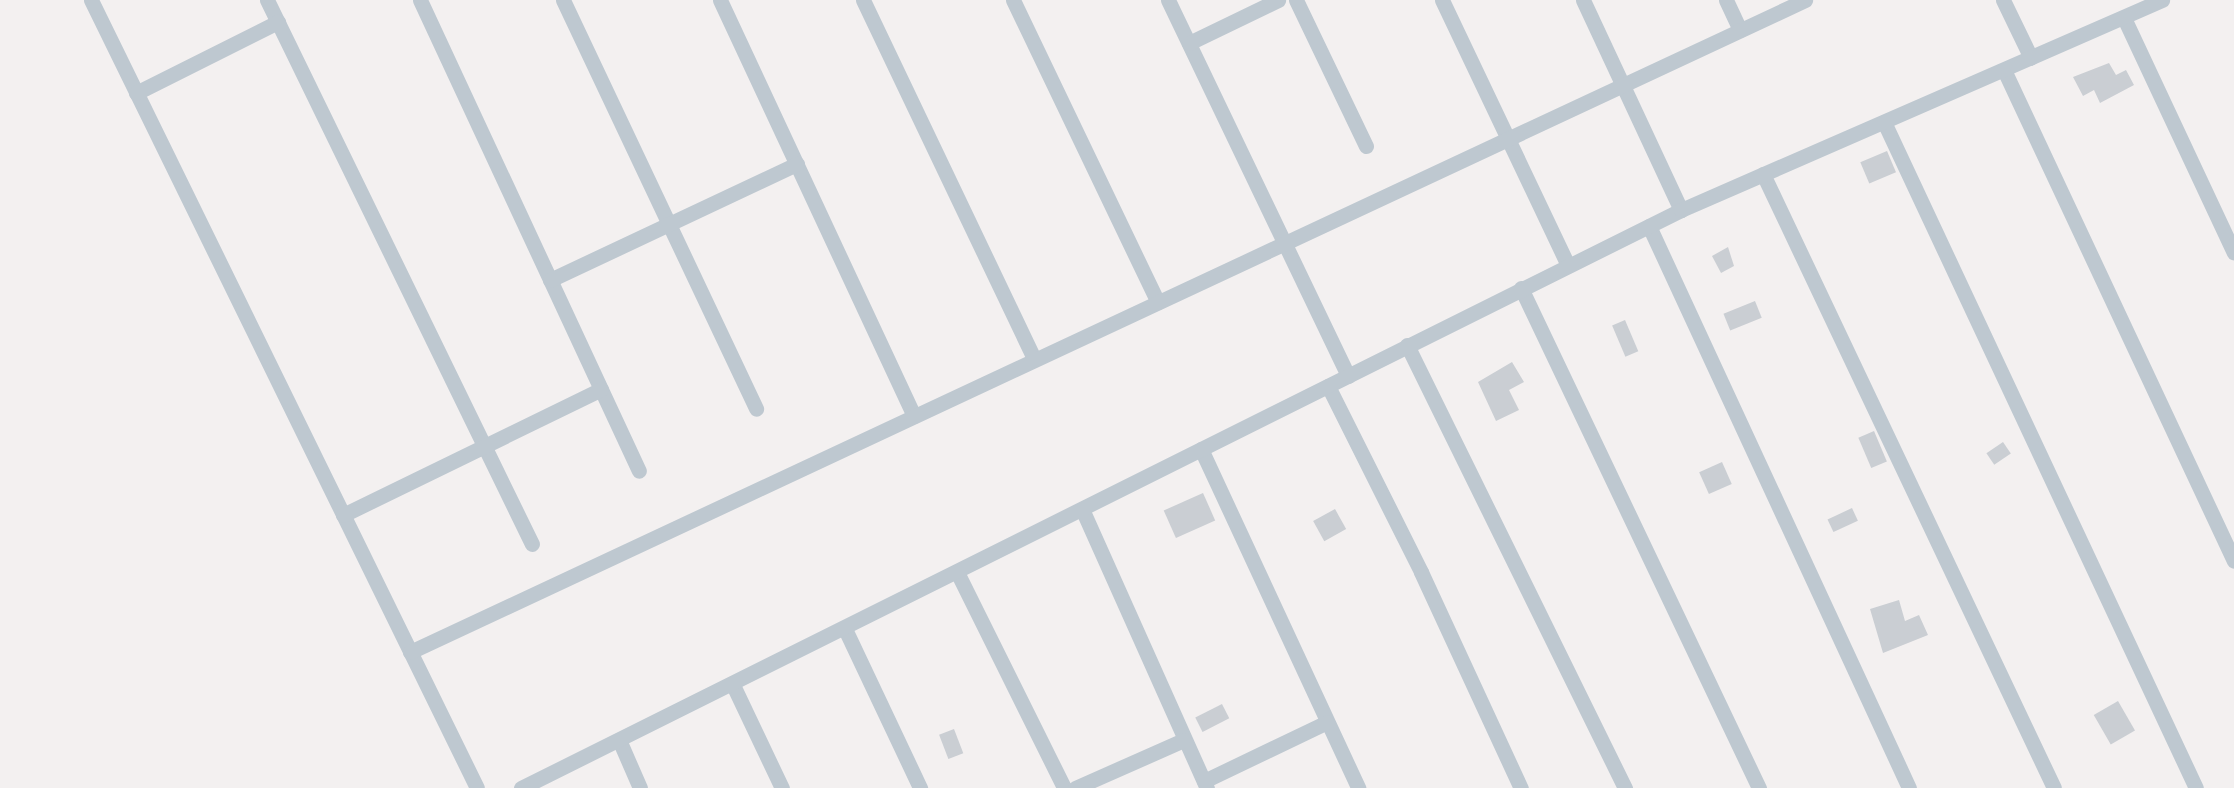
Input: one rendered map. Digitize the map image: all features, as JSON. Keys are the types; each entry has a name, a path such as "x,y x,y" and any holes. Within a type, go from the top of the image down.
{"street":[{"path":"91,0 477,788"},
{"path":"267,0 532,544"},
{"path":"420,0 639,471"},
{"path":"563,0 756,409"},
{"path":"720,0 914,416"},
{"path":"863,0 1034,360"},
{"path":"1013,0 1158,302"},
{"path":"1168,0 1348,376"},
{"path":"1189,43 1278,0"},
{"path":"1296,0 1366,146"},
{"path":"1442,0 1509,137 1568,265"},
{"path":"1583,0 1681,210"},
{"path":"1726,0 1740,30"},
{"path":"410,652 1804,0"},
{"path":"2003,0 2031,58"},
{"path":"521,788 620,742 1407,345 1681,210 2162,0"},
{"path":"2124,18 2234,253"},
{"path":"136,93 278,22"},
{"path":"2004,70 2234,560"},
{"path":"1884,122 2196,788"},
{"path":"550,280 797,164"},
{"path":"1763,174 2054,788"},
{"path":"1649,226 1909,788"},
{"path":"1521,288 1759,788"},
{"path":"1407,345 1625,788"},
{"path":"1328,386 1421,572 1521,788"},
{"path":"343,515 601,389"},
{"path":"1201,450 1358,788"},
{"path":"1082,510 1205,784 1327,722"},
{"path":"957,572 1064,788"},
{"path":"845,628 920,788"},
{"path":"734,685 782,788"},
{"path":"1075,788 1184,740"},
{"path":"620,742 640,788"}],"building":[{"path":"2109,63 2116,75 2126,70 2134,85 2100,103 2094,90 2083,96 2073,77"},
{"path":"1887,151 1896,172 1869,184 1860,162"},
{"path":"1728,247 1734,266 1721,273 1712,256"},
{"path":"1755,301 1762,318 1730,330 1723,314"},
{"path":"1625,320 1638,351 1625,357 1612,325"},
{"path":"1512,362 1524,382 1509,390 1519,410 1496,421 1478,382"},
{"path":"1874,431 1887,461 1871,468 1858,438"},
{"path":"2003,442 2011,454 1994,465 1986,453"},
{"path":"1722,462 1732,484 1709,494 1699,472"},
{"path":"1203,493 1215,520 1176,538 1164,510"},
{"path":"1852,508 1858,521 1833,532 1828,519"},
{"path":"1335,509 1346,529 1324,541 1313,521"},
{"path":"1899,600 1905,621 1919,615 1928,635 1883,653 1870,609"},
{"path":"2118,701 2135,730 2111,744 2094,715"},
{"path":"1222,704 1229,718 1203,732 1195,718"},
{"path":"954,729 963,753 948,759 939,735"}]}
